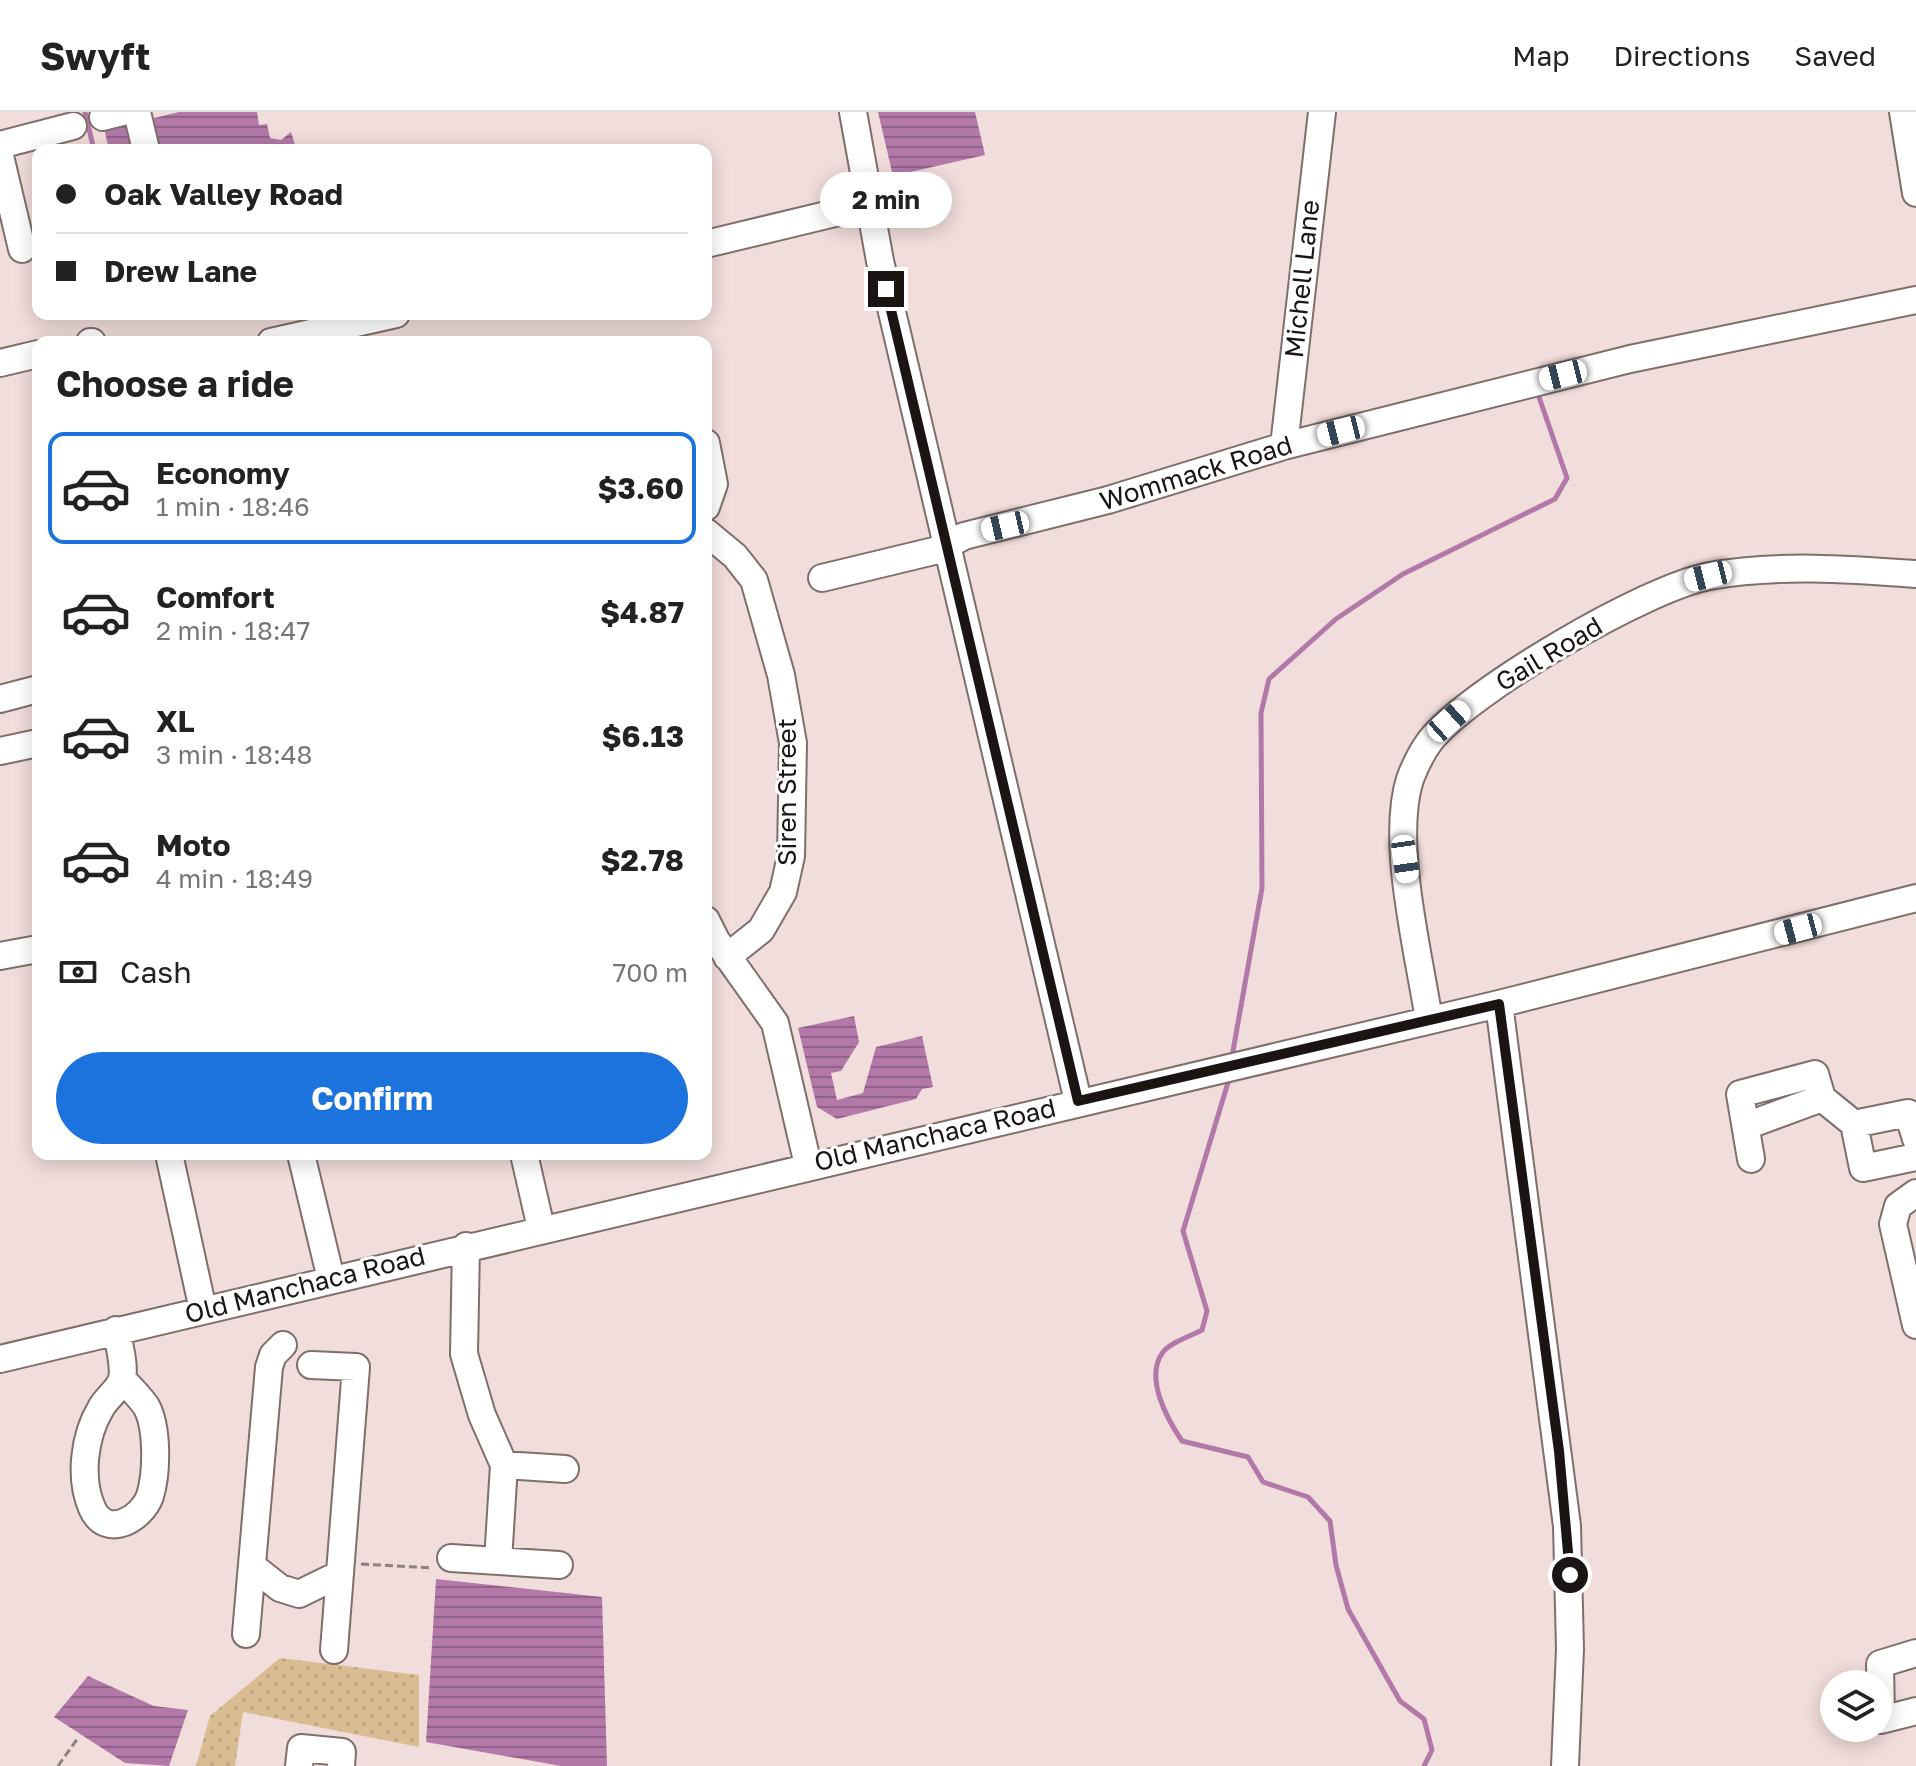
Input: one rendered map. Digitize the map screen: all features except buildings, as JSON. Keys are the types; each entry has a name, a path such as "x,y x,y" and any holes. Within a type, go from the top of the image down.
{"street":[{"path":"137,112 145,144"},
{"path":"853,112 867,178 868,205 1078,1101"},
{"name":"Michell Lane","path":"1284,446 1322,112"},
{"path":"1903,112 1916,193"},
{"path":"0,145 73,126"},
{"path":"0,156 20,250"},
{"path":"712,243 868,205"},
{"name":"Wommack Road","path":"822,578 947,546 964,536 1093,504 1284,446 1630,359 1916,300"},
{"path":"332,335 378,320"},
{"path":"0,363 32,355"},
{"name":"Siren Street","path":"712,537 735,556 754,580 781,675 793,743 791,856 783,892 761,930 727,957"},
{"name":"Gail Road","path":"1429,1020 1405,859 1404,805 1418,758 1449,721 1489,690 1631,605 1681,583 1733,573 1814,568 1916,574"},
{"path":"0,699 32,691"},
{"path":"0,751 32,744"},
{"name":"Old Manchaca Road","path":"0,1359 541,1228 1499,1004 1916,898"},
{"path":"712,931 727,957 753,987 775,1023 808,1165"},
{"path":"0,956 32,950"},
{"path":"1499,1004 1567,1526 1570,1649 1565,1766"},
{"path":"1751,1159 1746,1126 1822,1098 1854,1124 1863,1168 1904,1160 1912,1194 1898,1206 1893,1224 1916,1325"},
{"path":"1854,1124 1908,1113 1916,1139"},
{"path":"170,1160 203,1310"},
{"path":"302,1160 331,1279"},
{"path":"525,1160 541,1228"},
{"path":"466,1246 464,1354 482,1415 504,1465 498,1561"},
{"path":"116,1330 122,1379 145,1406 152,1421 153,1486 145,1510 135,1520 108,1523 97,1517 91,1506 85,1458 90,1430 102,1406 122,1379"},
{"path":"246,1634 269,1367 273,1355 283,1345"},
{"path":"311,1365 356,1367 334,1650"},
{"path":"504,1465 565,1469"},
{"path":"451,1558 559,1565"},
{"path":"252,1566 280,1588 299,1594 341,1568"},
{"path":"1916,1653 1880,1664 1881,1720 1916,1711"},
{"path":"299,1766 301,1748 342,1752 341,1766"}],"path":[{"path":"341,1568 431,1569 451,1558"},
{"path":"58,1766 78,1738"}],"shaded area":[{"path":"179,112 257,112 259,125 267,124 270,138 281,140 291,132 295,144 151,144 150,129 154,118"},
{"path":"878,112 975,112 985,155 893,176"},
{"path":"123,124 132,132 135,144 108,144 104,128"},
{"path":"854,1016 859,1042 841,1071 831,1073 837,1100 863,1093 876,1047 922,1036 933,1087 922,1089 916,1099 837,1119 817,1107 798,1028"},
{"path":"436,1579 602,1597 607,1766 561,1766 426,1742"},
{"path":"280,1658 419,1675 419,1747 243,1712 235,1766 196,1766 210,1716"},
{"path":"88,1676 154,1706 188,1710 169,1766 125,1763 54,1717"}],"waterway":[{"path":"85,112 93,144"},
{"path":"1233,1051 1262,888 1261,713 1269,679 1336,619 1403,574 1555,499 1567,478 1539,397"},
{"path":"1230,1076 1183,1231 1207,1311 1202,1330 1163,1352 1156,1373 1160,1398 1182,1441 1248,1457 1263,1482 1308,1497 1330,1521 1336,1565 1348,1609 1400,1701 1424,1719 1432,1750 1424,1766"}],"route":[{"path":"886,289 1078,1101 1499,1004 1559,1451 1570,1575"}]}
